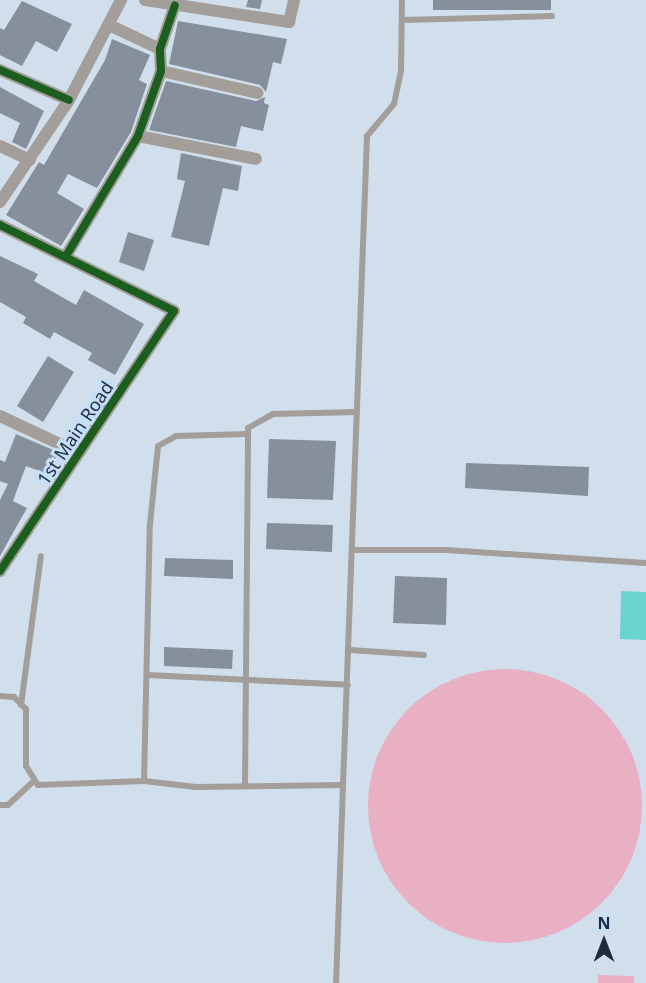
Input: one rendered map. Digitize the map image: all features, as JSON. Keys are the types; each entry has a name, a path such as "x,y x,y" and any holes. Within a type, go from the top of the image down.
{"street":[{"path":"0,202 69,100 121,0"},
{"path":"145,0 289,22 294,0"},
{"path":"0,225 66,256 138,136 161,71 160,49 175,5"},
{"path":"109,25 160,49"},
{"path":"0,70 69,100"},
{"path":"161,71 258,93"},
{"path":"138,136 256,159"},
{"path":"0,146 30,160"},
{"name":"1st Main Road","path":"0,571 174,311 66,256"},
{"path":"0,416 80,453"}],"lane":[{"path":"336,983 350,650 367,136 394,104 401,70 402,0"},
{"path":"402,20 552,16"},
{"path":"245,785 248,428 273,414 357,412"},
{"path":"144,781 150,524 158,446 176,436 248,434"},
{"path":"353,550 446,550 646,562"},
{"path":"21,705 41,556"},
{"path":"350,650 424,655"},
{"path":"147,675 246,682 348,685"},
{"path":"0,696 14,697 26,709 26,766 34,781 52,788 144,781 196,788 245,785 343,785"},
{"path":"0,805 8,806 34,781"}],"shaded area":[{"path":"621,591 646,592 646,640 620,639"},
{"path":"505,669 545,675 581,692 602,709 619,730 636,766 642,806 636,846 619,882 602,903 581,920 545,937 505,943 465,937 429,920 408,903 391,882 374,846 368,806 374,766 391,730 408,709 429,692 465,675"},
{"path":"598,975 634,976 634,983 598,983"}],"building":[{"path":"248,0 262,0 260,9 246,7"},
{"path":"433,0 551,0 551,10 433,10"},
{"path":"22,1 72,24 57,52 36,41 22,66 0,55 0,28 4,30"},
{"path":"178,21 287,39 281,64 273,62 266,92 260,85 169,64"},
{"path":"112,39 150,55 139,80 147,84 131,132 97,188 68,174 57,193 84,209 61,246 6,215 39,162 44,165 105,60"},
{"path":"166,81 256,101 265,97 264,103 269,105 263,131 241,126 236,147 149,130"},
{"path":"0,87 44,111 26,149 12,142 20,123 0,113"},
{"path":"181,153 242,166 238,191 223,188 209,246 171,237 185,181 177,179"},
{"path":"128,232 154,240 144,271 119,262"},
{"path":"0,256 38,274 34,281 76,305 84,290 144,324 115,375 88,360 92,353 54,332 50,339 23,323 26,317 0,302"},
{"path":"48,356 74,372 43,422 17,406"},
{"path":"16,434 58,452 50,475 26,466 13,501 27,508 0,556 0,500 8,484 0,481 0,460 5,462"},
{"path":"269,439 336,441 333,500 267,498"},
{"path":"466,463 589,467 588,496 465,488"},
{"path":"267,523 333,525 332,552 266,549"},
{"path":"165,558 233,560 233,579 164,576"},
{"path":"395,576 447,578 446,625 393,623"},
{"path":"164,647 233,650 232,669 164,666"}],"cycle path":[{"path":"66,256 138,136 161,71 160,49 175,5"},
{"path":"0,70 69,100"},
{"path":"0,225 174,311 0,571"}]}
